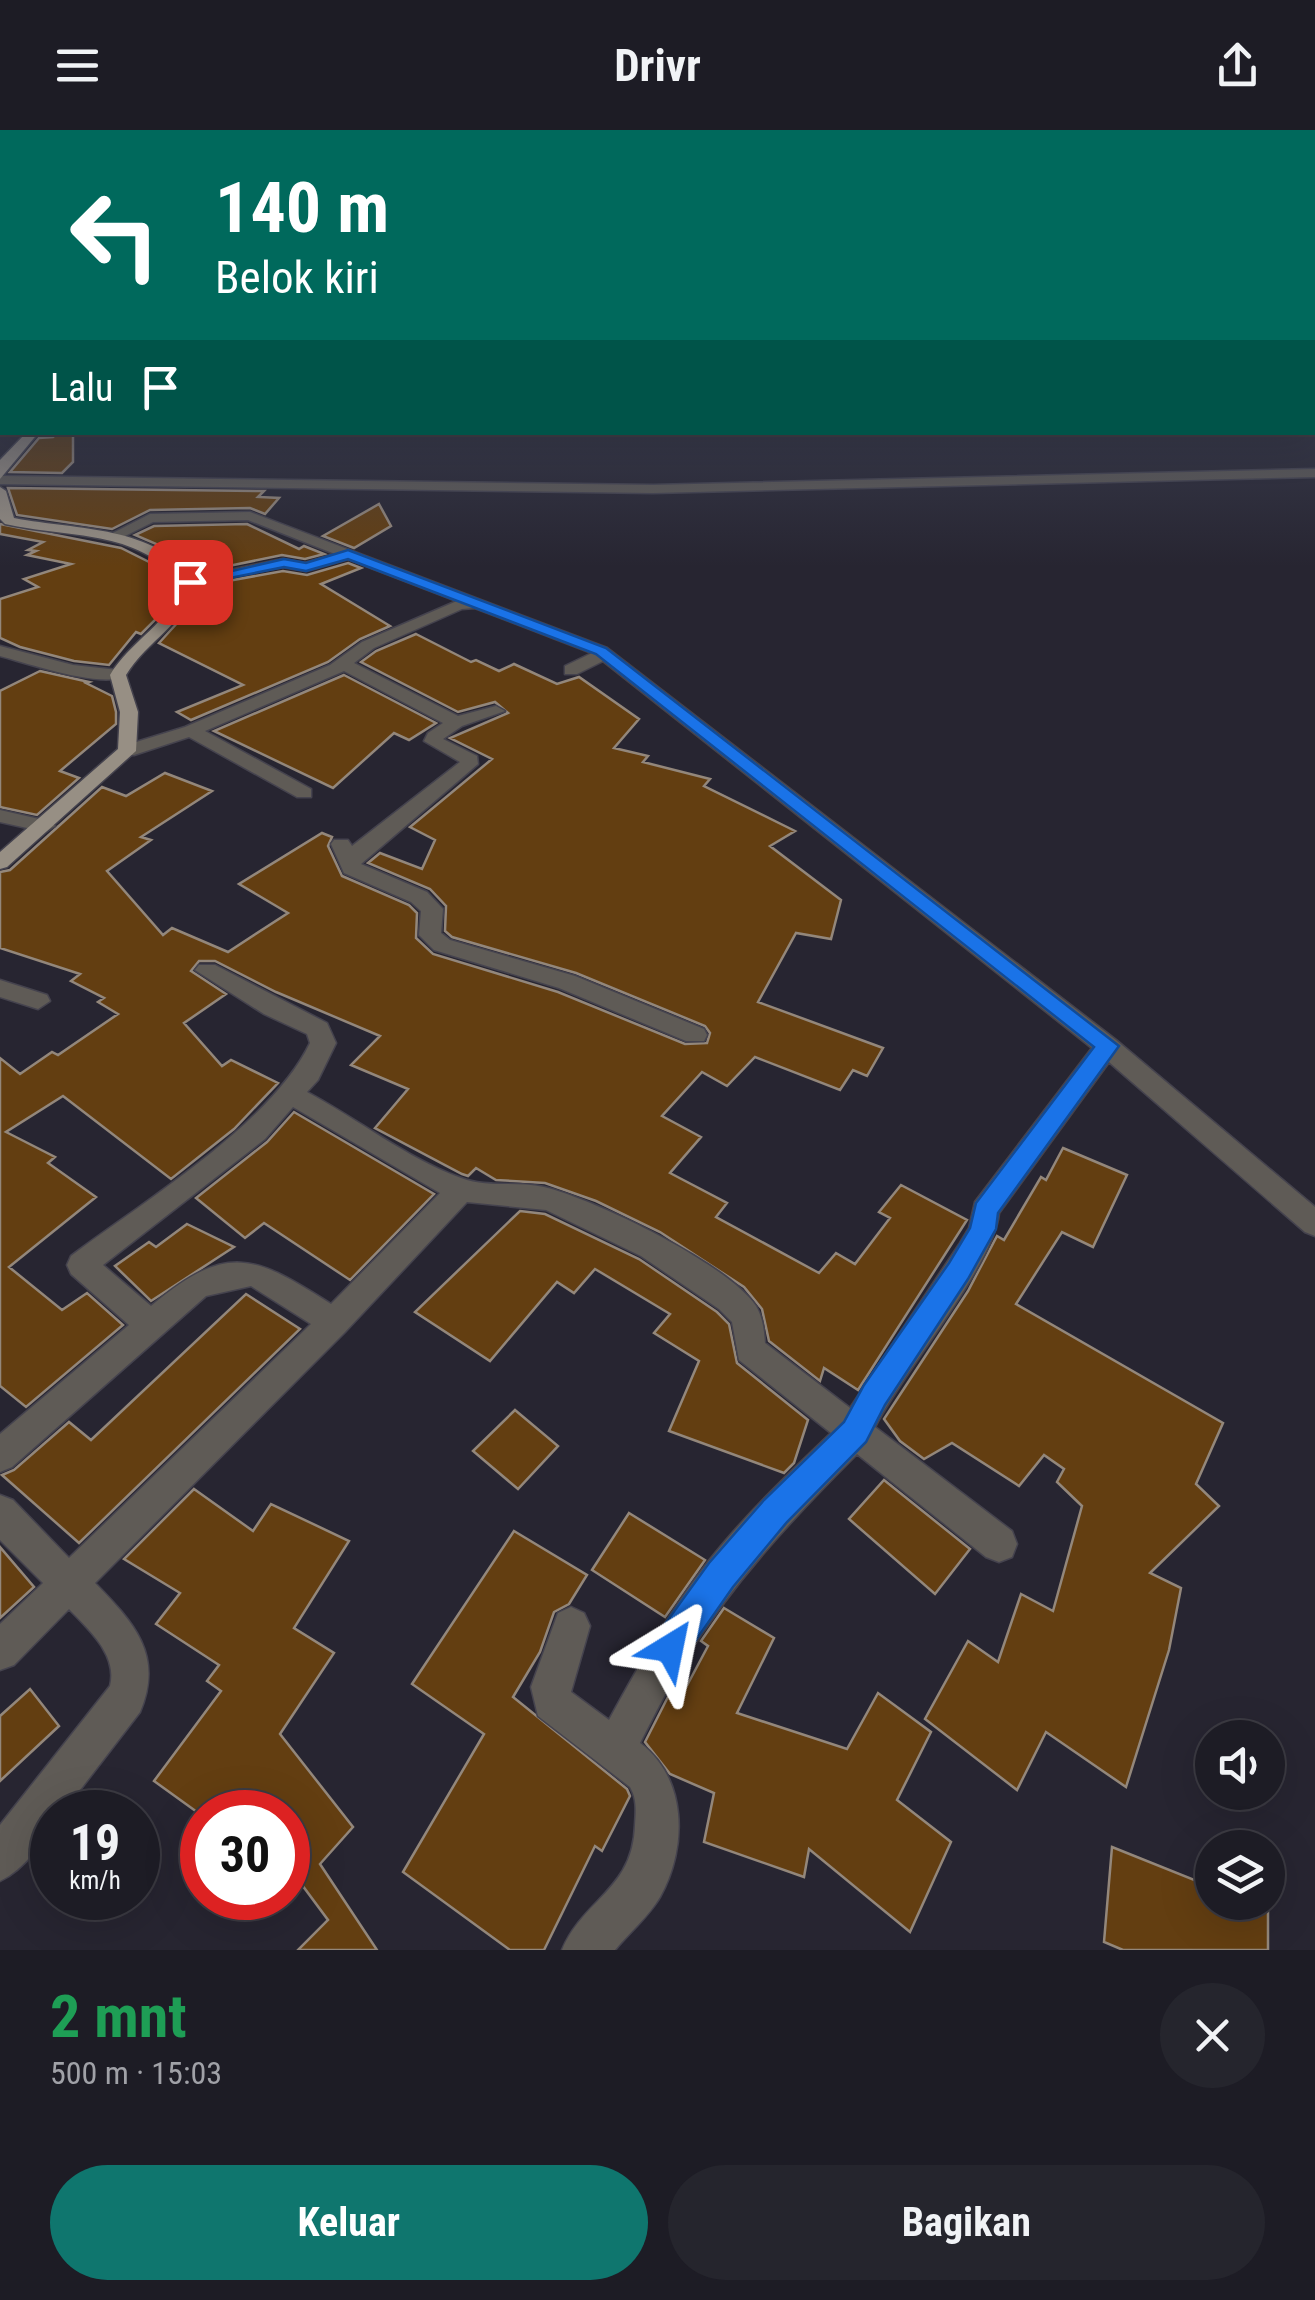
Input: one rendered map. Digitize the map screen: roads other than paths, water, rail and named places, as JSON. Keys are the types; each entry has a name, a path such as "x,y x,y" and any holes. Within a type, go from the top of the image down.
{"main road":[{"path":"0,478 3,464 31,435"},
{"path":"0,494 2,510 15,523 118,534 170,560 190,582 189,593 177,611 136,649 118,675 129,701 132,733 127,751 0,863"}],"street":[{"path":"0,478 653,489 1315,474"},
{"path":"118,534 150,518 250,516 604,654 1107,1046 1315,1224"},
{"path":"190,582 284,563 306,567 348,554"},
{"path":"127,751 191,732 342,664 368,645 459,605 476,603"},
{"path":"0,651 72,670 118,675"},
{"path":"571,670 604,654"},
{"path":"342,664 456,722"},
{"path":"496,712 456,722 433,741 466,756 469,764 344,852 352,868 419,898 432,909 430,935 442,944 579,986 694,1035"},
{"path":"191,732 304,792"},
{"path":"0,816 46,826"},
{"path":"150,1324 82,1265 255,1132 309,1072 323,1042 318,1029 208,970"},
{"path":"0,988 38,1001"},
{"path":"614,1750 670,1648 721,1575 775,1511 855,1432 874,1395 962,1265 983,1229 985,1210 1107,1046"},
{"path":"290,1094 342,1120 377,1149 460,1191 515,1192 552,1200 596,1218 674,1264 736,1304 749,1323 750,1350 1000,1544"},
{"path":"0,1652 334,1322 460,1191"},
{"path":"0,1456 196,1286 251,1273 264,1277 334,1322"},
{"path":"0,1512 70,1582 125,1650 133,1674 126,1698 0,1859"},
{"path":"571,1626 551,1687 552,1702 652,1782 657,1795 656,1842 644,1883 586,1950"}]}
